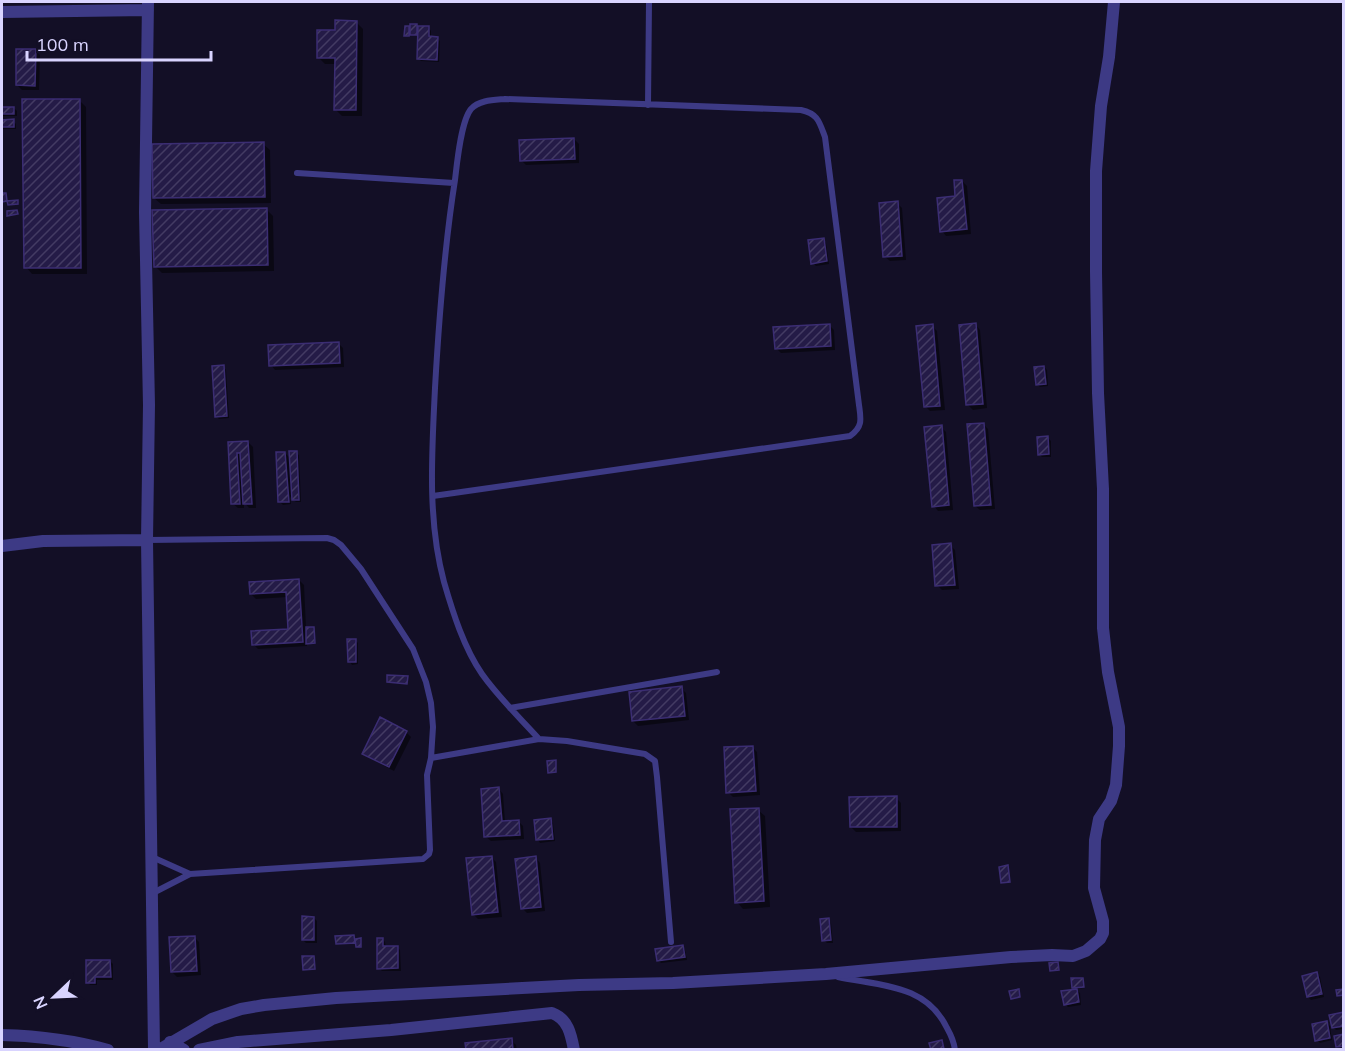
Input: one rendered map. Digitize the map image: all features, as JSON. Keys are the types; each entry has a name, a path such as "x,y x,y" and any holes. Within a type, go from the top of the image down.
{"street":[{"path":"159,1050 226,1013 285,1002 567,985 672,983 826,974 1052,954 1073,956 1080,955 1100,939 1103,921 1094,888 1095,840 1099,819 1111,801 1116,785 1119,727 1108,672 1103,628 1103,489 1098,393 1096,171 1101,106 1109,57 1114,2"},
{"path":"2,12 148,6 145,201 149,405 147,540 154,1050"},
{"path":"2,546 43,541 147,540"},
{"path":"199,1050 238,1042 391,1030 552,1013 560,1016 566,1023 574,1050"},
{"path":"2,1035 71,1040 108,1050"},
{"path":"170,1042 184,1050"}],"lane":[{"path":"648,105 649,2"},
{"path":"433,496 838,437 858,431 861,423 859,405 825,137 819,120 811,112 801,110 505,99 483,102 471,109 462,135 447,232 437,350 432,450 433,496 437,550 444,582 461,633 481,672 539,739"},
{"path":"297,173 454,183"},
{"path":"147,540 327,538 334,540 362,569 413,649 426,682 433,727 431,758 427,775 430,850 423,859 190,874 153,893"},
{"path":"510,708 717,672"},
{"path":"431,758 539,739 637,752 651,757 655,761 671,942"},
{"path":"152,856 190,874"},
{"path":"826,974 885,985 923,998 940,1015 954,1043 955,1050"}],"building":[{"path":"335,20 357,21 356,110 334,110 335,58 317,58 317,30 335,30"},
{"path":"410,24 417,24 417,35 410,35"},
{"path":"405,26 409,26 409,36 404,36"},
{"path":"418,26 429,26 429,36 438,37 437,60 417,59"},
{"path":"16,49 36,49 35,86 16,85"},
{"path":"22,99 80,99 81,268 24,268"},
{"path":"2,107 14,107 14,114 2,114"},
{"path":"14,119 14,127 2,127 2,120"},
{"path":"574,138 575,159 520,161 519,140"},
{"path":"264,142 265,197 153,198 152,144"},
{"path":"954,180 962,180 967,229 940,232 937,198 955,196"},
{"path":"2,193 6,193 7,201 2,202"},
{"path":"18,200 18,204 8,205 7,201"},
{"path":"898,201 902,256 883,257 879,203"},
{"path":"267,208 268,265 154,267 152,210"},
{"path":"17,210 18,214 7,216 7,211"},
{"path":"824,238 827,261 811,264 808,240"},
{"path":"976,323 983,404 966,405 959,325"},
{"path":"830,324 831,346 775,349 773,327"},
{"path":"933,324 940,406 924,407 916,326"},
{"path":"339,342 340,363 269,366 268,345"},
{"path":"224,365 227,416 215,417 212,366"},
{"path":"1044,366 1046,384 1036,385 1034,367"},
{"path":"984,423 991,505 974,506 967,424"},
{"path":"942,425 949,505 932,507 924,427"},
{"path":"1048,436 1049,454 1038,455 1037,437"},
{"path":"248,441 252,504 243,504 240,453 237,453 240,504 231,504 228,442"},
{"path":"289,451 297,451 299,500 292,500"},
{"path":"276,452 285,452 289,502 278,502"},
{"path":"951,543 955,585 935,586 932,545"},
{"path":"299,579 303,642 252,645 251,631 288,629 286,592 250,594 249,582"},
{"path":"306,627 314,627 315,643 306,644"},
{"path":"347,639 356,639 356,662 348,662"},
{"path":"387,675 408,676 407,684 387,682"},
{"path":"682,686 685,716 632,721 629,692"},
{"path":"380,717 407,731 389,767 362,754"},
{"path":"753,746 756,791 726,793 724,747"},
{"path":"556,760 556,772 548,773 547,761"},
{"path":"499,787 502,821 519,820 520,835 484,837 481,789"},
{"path":"897,796 897,827 850,827 849,797"},
{"path":"759,808 764,901 735,903 730,809"},
{"path":"551,818 553,839 536,840 534,820"},
{"path":"492,856 498,912 472,915 466,858"},
{"path":"536,856 541,907 521,909 515,859"},
{"path":"1008,865 1010,882 1001,883 999,867"},
{"path":"302,916 314,917 314,940 302,940"},
{"path":"829,918 831,940 822,941 820,919"},
{"path":"354,935 355,943 336,944 335,936"},
{"path":"195,936 197,971 171,972 169,937"},
{"path":"361,938 361,947 356,947 355,939"},
{"path":"377,938 383,938 383,946 398,946 398,968 377,969"},
{"path":"683,945 685,957 657,961 655,949"},
{"path":"302,956 314,956 315,969 303,970"},
{"path":"86,960 110,960 111,977 95,977 95,983 86,983"},
{"path":"1058,962 1059,970 1050,971 1049,963"},
{"path":"1317,972 1322,994 1307,997 1302,976"},
{"path":"1071,978 1083,978 1084,987 1072,988"},
{"path":"1019,989 1020,997 1011,999 1009,991"},
{"path":"1077,989 1079,1002 1064,1005 1061,991"},
{"path":"1344,989 1344,995 1337,996 1336,990"},
{"path":"1344,1012 1344,1026 1332,1028 1329,1015"},
{"path":"1327,1021 1330,1038 1315,1041 1312,1024"},
{"path":"1344,1034 1344,1046 1336,1047 1334,1036"},
{"path":"512,1038 513,1050 466,1050 465,1043"},
{"path":"942,1040 944,1049 931,1050 929,1043"}]}
